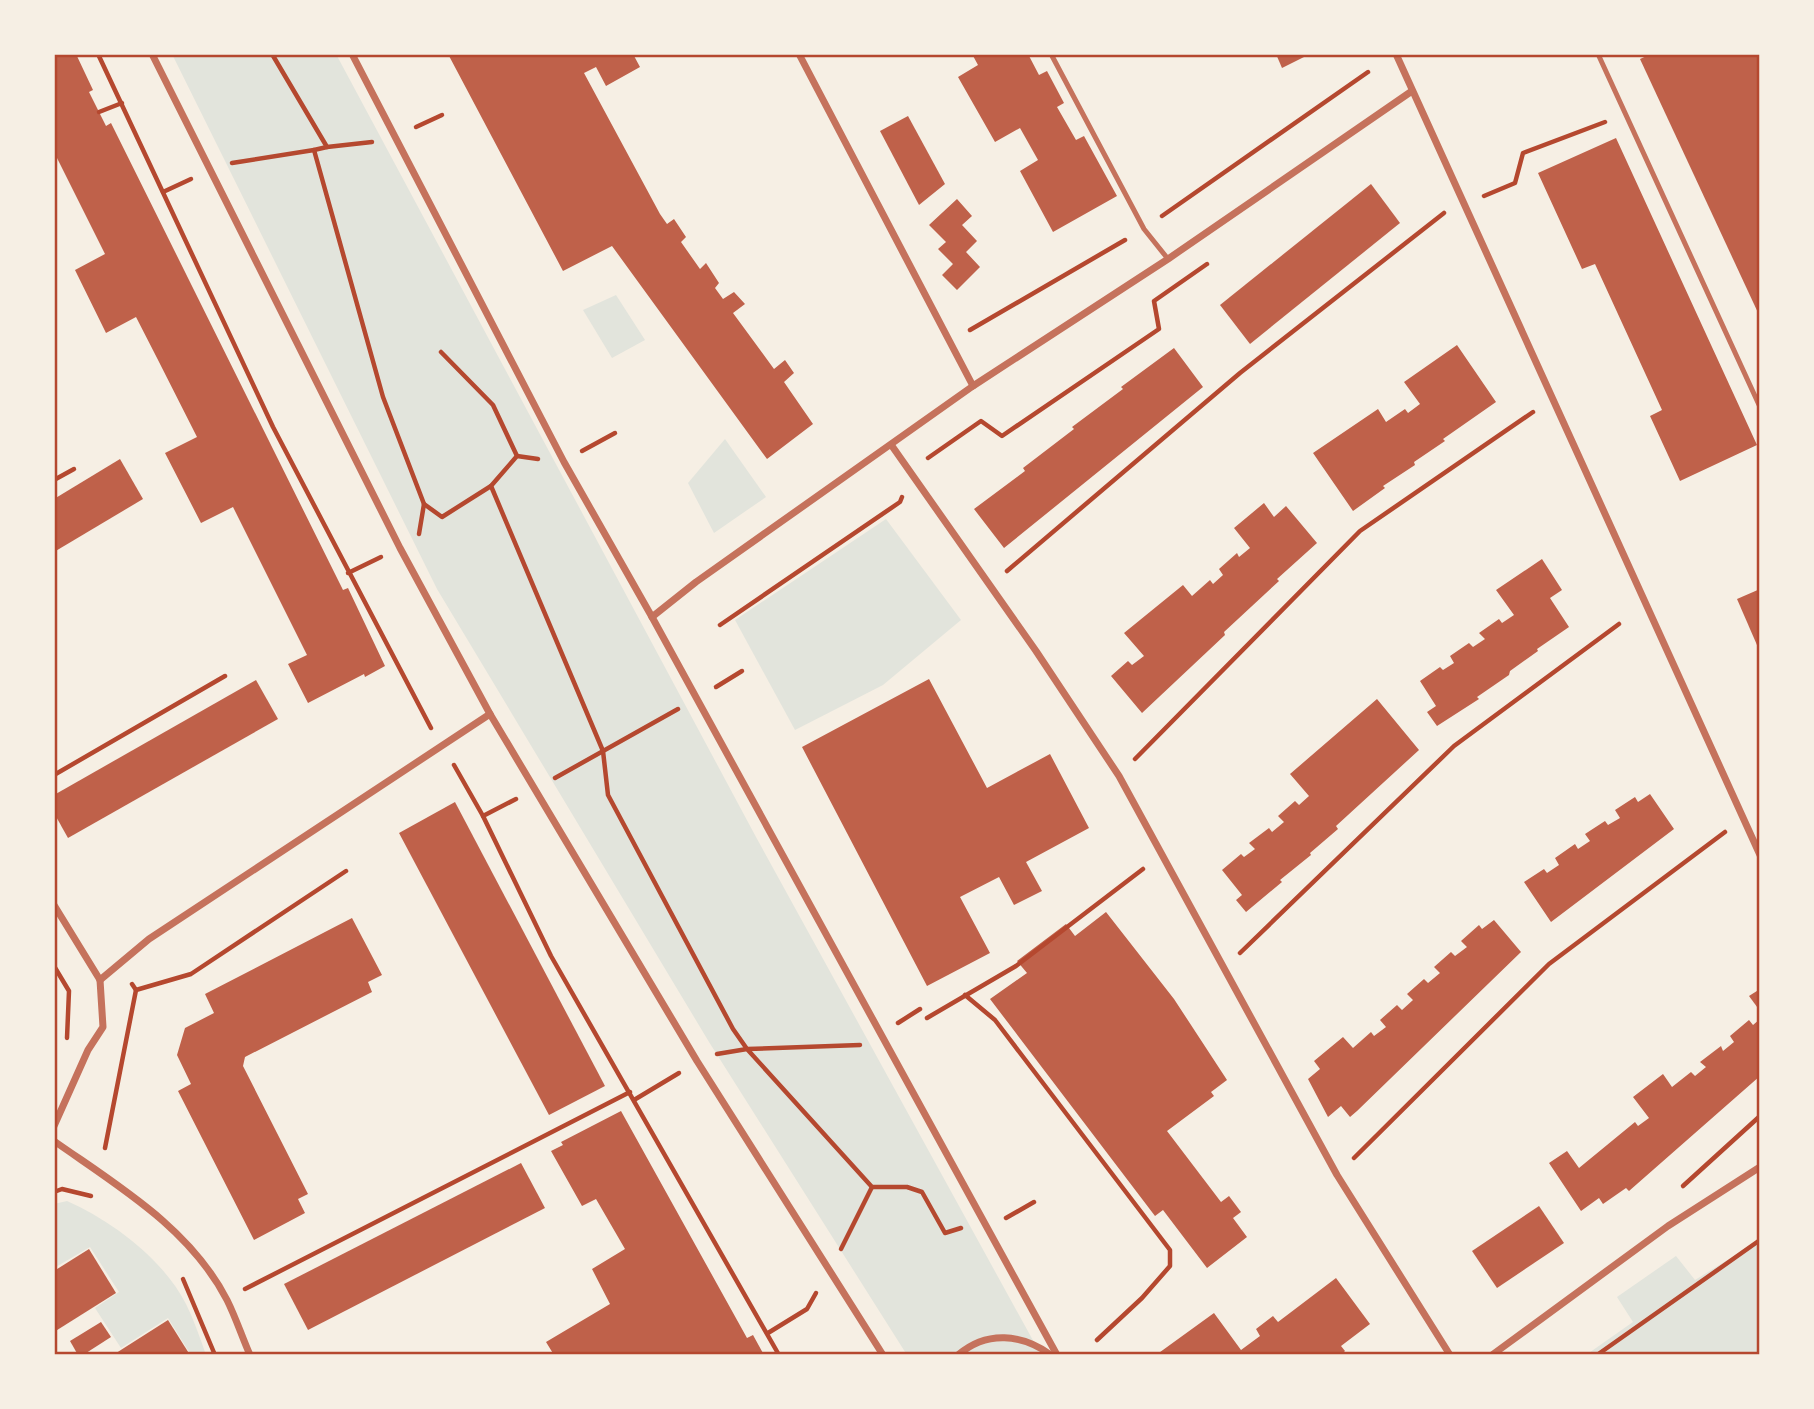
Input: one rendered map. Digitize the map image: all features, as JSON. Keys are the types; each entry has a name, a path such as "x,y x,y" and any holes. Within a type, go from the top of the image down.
{"street":[{"path":"152,54 400,548 490,715 697,1061 883,1355"},
{"path":"352,54 564,462 652,617 695,700 1057,1355"},
{"path":"799,54 973,386"},
{"path":"1396,54 1742,823 1760,856"},
{"path":"652,617 696,582 892,446 973,386 1168,259 1412,91"},
{"path":"892,446 1119,776 1337,1175 1450,1355"},
{"path":"100,980 118,962 441,745 490,715"},
{"path":"54,905 100,980 103,1027 88,1050 54,1126"},
{"path":"54,1141 159,1215 200,1259 226,1299 250,1355"},
{"path":"1492,1355 1668,1226 1760,1167"},
{"path":"958,1355 968,1347 989,1338 1013,1337 1035,1343 1051,1355"}],"lane":[{"path":"1051,54 1144,229 1168,259"},
{"path":"1598,54 1760,407"}],"path":[{"path":"98,54 273,427 348,573 441,745 483,816 551,956 779,1355"},
{"path":"272,54 327,147"},
{"path":"964,368 962,335 1144,229 1368,72"},
{"path":"100,113 122,103"},
{"path":"990,585 1240,373 1439,215 1515,183 1523,153 1626,114"},
{"path":"348,573 400,548 419,534 424,503 383,397 314,150 381,141 442,115"},
{"path":"720,625 900,502 909,471 981,421 1002,436 1160,329 1154,301 1209,262"},
{"path":"441,352 493,405 517,456"},
{"path":"1119,776 1360,531 1551,400"},
{"path":"517,456 564,462 615,433"},
{"path":"424,503 442,517 491,486 517,456"},
{"path":"54,480 74,469"},
{"path":"491,486 603,751 608,794 747,1049 872,1187 907,1187 922,1192 945,1233 983,1220"},
{"path":"1225,968 1454,746 1619,624"},
{"path":"483,816 535,790 742,671"},
{"path":"54,775 225,676"},
{"path":"1337,1175 1549,964 1724,833 1742,823"},
{"path":"927,1018 1016,966 1163,854"},
{"path":"136,990 191,974 346,871"},
{"path":"90,1196 100,1173 136,990 118,962"},
{"path":"54,966 69,991 66,1042"},
{"path":"965,995 995,1020 1170,1250 1170,1266 1142,1298 1097,1340"},
{"path":"747,1049 859,1046 920,1009"},
{"path":"634,1100 671,1078"},
{"path":"226,1299 630,1092"},
{"path":"54,1192 62,1189 90,1196 98,1202"},
{"path":"1597,1355 1760,1240"},
{"path":"178,1273 184,1281 215,1355"}],"shaded area":[{"path":"172,54 336,54 756,837 1041,1355 907,1355 709,1042 437,589"},
{"path":"616,295 645,340 612,358 583,310"},
{"path":"725,439 766,497 714,533 688,483"},
{"path":"886,519 961,620 883,685 795,730 735,620"},
{"path":"67,1201 101,1219 135,1243 164,1272 186,1304 206,1355 191,1355 168,1318 121,1348 95,1308 119,1292 90,1247 54,1268 54,1204"},
{"path":"1760,1240 1760,1355 1586,1355 1633,1322 1617,1297 1676,1256 1695,1280"}],"building":[{"path":"54,54 76,54 93,90 89,92 106,126 111,123 343,590 348,588 385,666 308,703 288,664 307,655 233,507 201,523 165,453 197,437 136,317 106,333 75,270 105,254 54,152"},
{"path":"448,54 633,54 640,67 606,86 596,67 584,73 660,214 667,224 674,219 686,237 681,242 700,269 706,263 719,283 715,288 723,299 734,292 745,304 733,313 774,369 785,360 794,373 784,382 813,424 767,459 612,246 563,271"},
{"path":"972,54 1028,54 1039,75 1047,71 1064,103 1057,107 1076,140 1084,136 1117,196 1053,232 1020,171 1038,160 1020,128 995,142 958,77 978,65"},
{"path":"1276,54 1310,54 1282,68"},
{"path":"1651,54 1760,54 1760,317 1640,59"},
{"path":"908,116 945,184 919,205 880,131"},
{"path":"1616,138 1757,445 1680,481 1650,416 1662,410 1595,264 1582,269 1538,173"},
{"path":"1371,184 1400,223 1250,344 1220,305"},
{"path":"957,199 972,216 962,225 977,241 966,252 980,267 957,290 942,275 953,264 938,249 946,242 929,225"},
{"path":"1457,345 1496,402 1443,439 1445,441 1353,511 1313,453 1378,409 1386,422 1405,409 1408,413 1420,404 1404,382"},
{"path":"1174,348 1203,387 1004,548 974,509 1025,471 1023,468 1123,389 1121,387"},
{"path":"120,459 143,499 54,552 54,499"},
{"path":"1264,503 1274,517 1286,506 1317,543 1142,713 1111,676 1128,661 1132,665 1144,656 1124,633 1183,585 1192,596 1210,580 1213,584 1223,575 1219,569 1237,553 1239,557 1250,548 1234,528"},
{"path":"1542,559 1562,590 1550,598 1569,627 1477,697 1479,699 1437,726 1427,712 1436,706 1420,681 1440,667 1443,670 1454,663 1450,656 1469,643 1473,647 1485,639 1479,633 1499,619 1502,623 1514,615 1496,590"},
{"path":"1760,589 1760,652 1737,599"},
{"path":"929,679 987,788 1050,754 1089,828 1026,862 1042,891 1014,905 999,877 960,897 990,953 927,986 802,747"},
{"path":"256,680 278,719 68,838 54,813 54,795"},
{"path":"1377,699 1419,750 1336,826 1338,829 1310,853 1311,855 1246,912 1236,900 1242,895 1222,870 1241,854 1244,857 1255,849 1249,843 1269,828 1272,832 1284,822 1278,816 1295,801 1299,805 1309,796 1290,774"},
{"path":"1650,794 1674,829 1551,922 1524,882 1544,869 1547,873 1559,865 1555,858 1575,844 1578,849 1590,841 1585,834 1605,821 1608,825 1620,818 1615,810 1635,797 1638,802"},
{"path":"455,802 605,1086 549,1115 399,833"},
{"path":"1106,912 1174,999 1227,1080 1211,1092 1214,1096 1167,1131 1221,1202 1229,1196 1241,1212 1233,1218 1247,1237 1207,1268 1163,1210 1155,1216 990,999 1027,973 1017,961 1066,924 1075,936"},
{"path":"352,918 382,975 368,982 372,992 245,1057 243,1066 308,1194 298,1199 305,1213 254,1240 178,1091 191,1084 177,1055 185,1028 214,1013 205,994"},
{"path":"1494,920 1521,952 1350,1117 1341,1106 1328,1117 1308,1079 1320,1069 1314,1061 1343,1037 1353,1048 1371,1032 1374,1036 1386,1027 1380,1020 1397,1005 1402,1010 1413,1000 1407,994 1424,979 1428,983 1440,973 1434,967 1451,952 1455,956 1467,947 1461,941 1479,925 1482,929"},
{"path":"1760,989 1760,1011 1749,996"},
{"path":"1760,1019 1760,1076 1629,1191 1626,1188 1603,1204 1599,1198 1581,1211 1549,1163 1567,1151 1579,1168 1635,1122 1638,1126 1649,1118 1633,1097 1663,1074 1672,1087 1691,1072 1695,1076 1706,1067 1700,1062 1721,1046 1723,1051 1734,1042 1730,1036 1749,1020 1753,1025"},
{"path":"621,1111 747,1338 753,1335 764,1355 554,1355 546,1342 610,1304 592,1269 625,1249 596,1199 582,1206 551,1151 563,1145 561,1142"},
{"path":"521,1163 545,1208 308,1330 284,1284"},
{"path":"1539,1206 1564,1243 1497,1288 1472,1251"},
{"path":"89,1249 116,1293 54,1332 54,1271"},
{"path":"1336,1278 1370,1324 1341,1346 1345,1351 1341,1355 1156,1355 1214,1313 1241,1350 1260,1336 1256,1329 1273,1316 1278,1322"},
{"path":"168,1320 190,1355 113,1355"},
{"path":"101,1322 111,1337 83,1355 78,1355 70,1341"}]}
